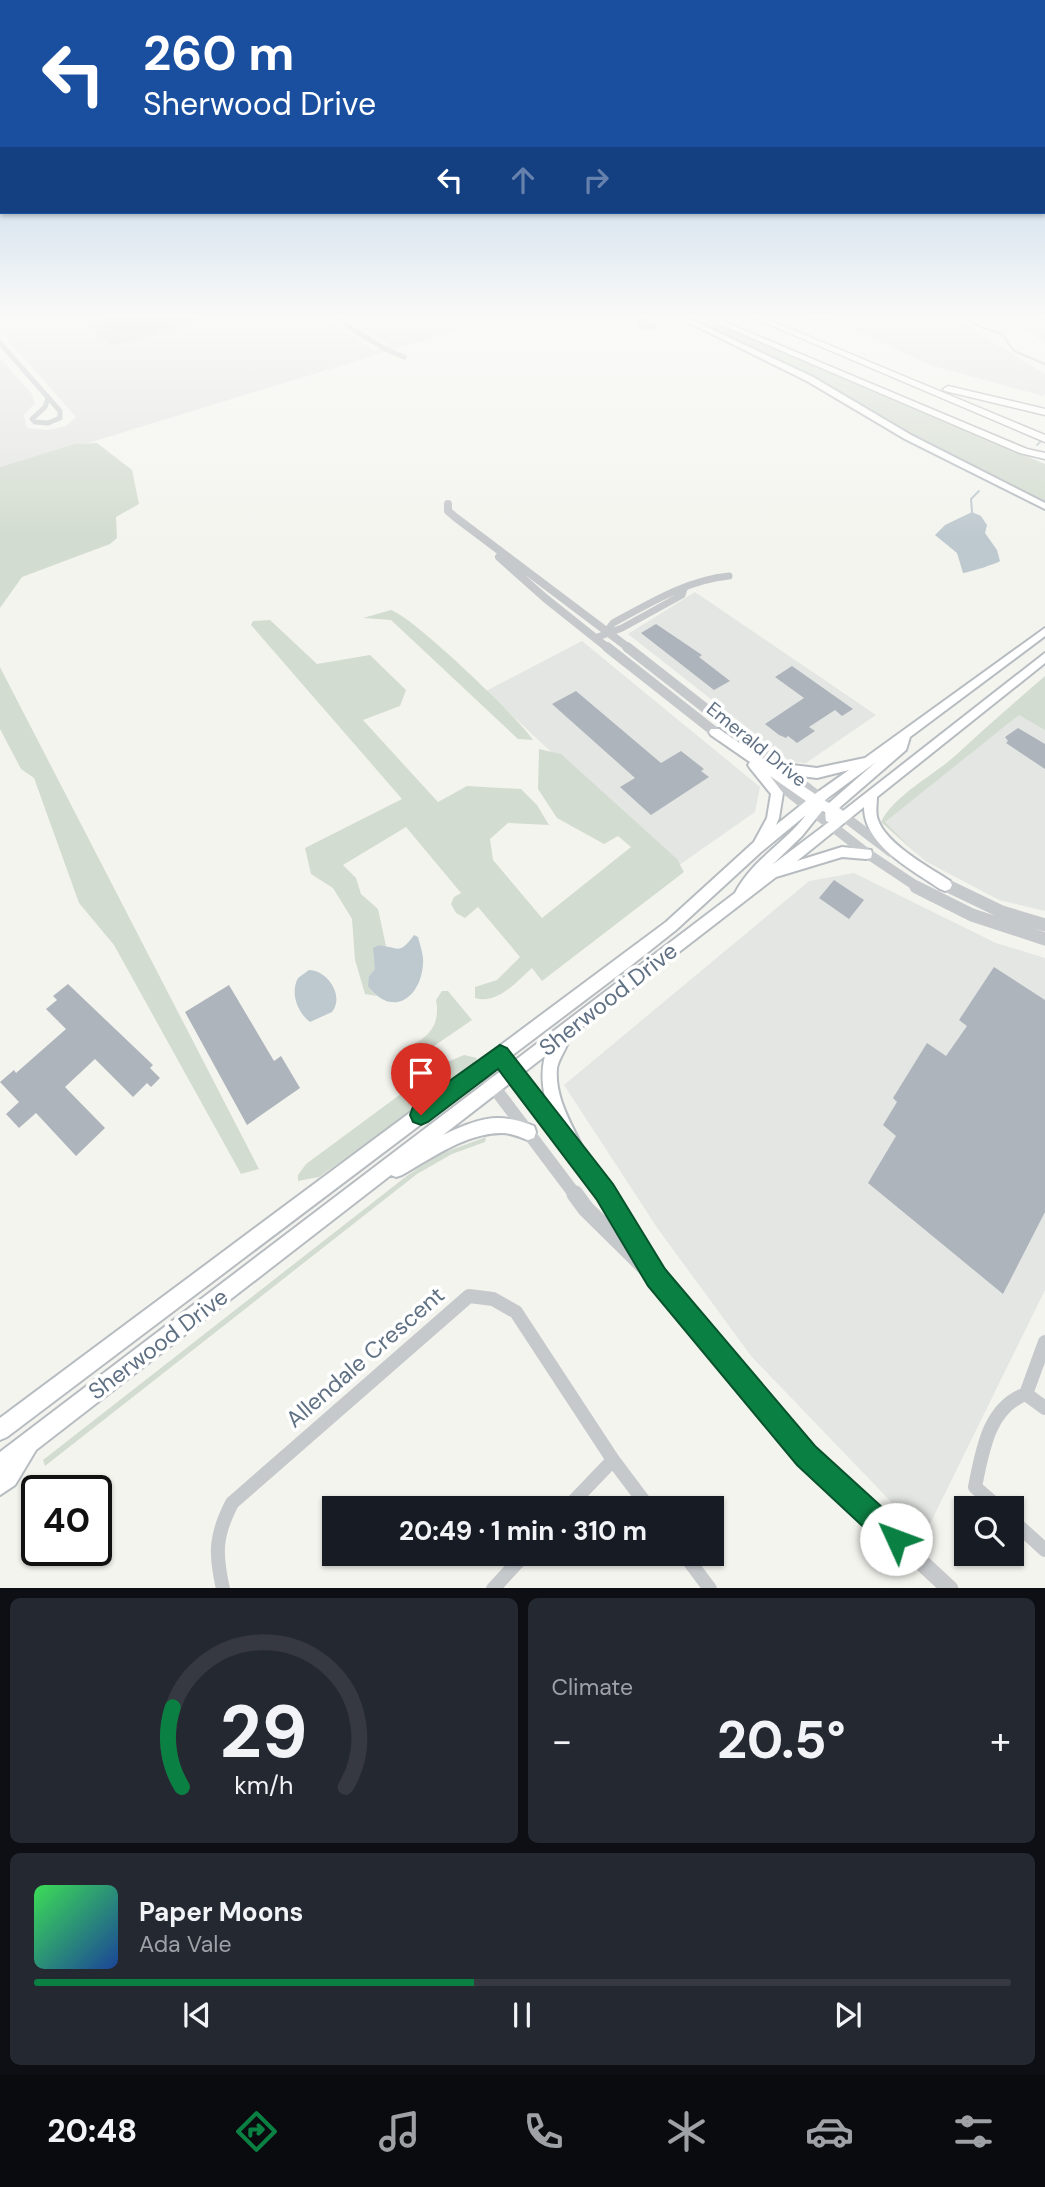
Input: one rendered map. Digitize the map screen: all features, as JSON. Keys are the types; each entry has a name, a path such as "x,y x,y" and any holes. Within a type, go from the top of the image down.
{"highway":[{"path":"877,389 1024,452 1045,456"},
{"path":"892,389 1045,456"},
{"path":"927,389 1045,439"},
{"path":"947,389 1045,412"}],"main road":[{"path":"828,389 953,461 1045,506"},
{"name":"Sherwood Drive","path":"0,1430 671,926 755,848 820,806 871,760 1045,631"},
{"name":"Sherwood Drive","path":"0,1465 871,797 1045,657"},
{"path":"715,732 820,806 844,817"},
{"path":"741,896 752,876 820,806 902,747 907,734"},
{"path":"784,769 817,773 871,760"},
{"path":"754,765 777,793 773,818 755,848"},
{"path":"871,797 872,822 880,832 901,853 945,885"},
{"path":"820,806 831,827"},
{"path":"765,878 835,854 866,854"},
{"path":"578,1021 556,1047 548,1065 552,1094 579,1158"},
{"path":"353,1194 406,1163 472,1131 501,1125 528,1132"},
{"path":"0,1485 8,1478 30,1442"}],"street":[{"path":"40,389 60,411 60,418 48,423 35,422 32,419 45,407 48,398"},
{"name":"Emerald Drive","path":"448,504 451,514 474,533 607,631 784,769 805,786 820,806"},
{"name":"Emerald Drive","path":"474,533 534,589 754,765 820,806"},
{"path":"595,638 607,631 622,628 682,595 684,589 709,578 729,576"},
{"path":"844,817 897,856 945,885 1002,912 1045,925"},
{"path":"831,827 866,854 932,896 992,923 1045,939"},
{"path":"500,1055 605,1192 656,1278"},
{"path":"481,1070 586,1209 656,1278 806,1455 950,1588"},
{"name":"Allendale Crescent","path":"223,1588 217,1560 217,1531 232,1503 469,1296 493,1298 516,1312 612,1460 640,1496"},
{"path":"1026,1394 1045,1342"},
{"path":"1026,1394 1045,1408"},
{"path":"985,1496 975,1487 986,1433 1014,1398 1026,1394"},
{"path":"578,1496 612,1460"},
{"path":"1024,1531 1045,1550"},
{"path":"493,1588 514,1566"},
{"path":"693,1566 710,1588"}],"shaded area":[{"path":"0,389 28,389 31,393 35,403 24,415 27,428 49,430 66,426 76,417 51,389 264,389 0,470"},
{"path":"826,389 870,389 1045,464 1045,503"},
{"path":"1018,389 1045,389 1043,396"},
{"path":"97,443 132,470 139,504 116,517 117,538 110,544 22,577 0,608 0,467 75,444"},
{"path":"972,512 981,516 987,525 985,533 997,550 1000,561 963,573 957,553 935,535 945,525"},
{"path":"695,592 876,715 806,763 791,762 628,634"},
{"path":"391,610 420,630 465,669 533,740 518,739 391,620 363,618"},
{"path":"270,620 317,664 370,655 406,690 400,706 363,720 438,802 467,786 521,789 537,805 549,825 508,823 490,839 493,860 542,918 631,847 618,836 604,844 557,818 538,789 539,749 561,754 677,859 684,872 542,981 532,968 499,995 492,998 475,998 475,987 497,980 520,957 478,907 465,918 456,913 451,904 454,897 461,893 406,827 343,865 356,878 361,894 378,909 386,946 379,945 375,969 369,976 372,991 377,996 365,994 355,960 352,919 333,888 311,874 305,848 402,799 251,625 253,621"},
{"path":"582,641 760,787 755,812 675,868 486,691"},
{"path":"0,667 259,1169 241,1174 114,945 79,903 34,778 21,769 0,729"},
{"path":"1045,676 1045,730 1019,715 885,822 918,855 881,822 895,803 956,755"},
{"path":"1020,714 1045,730 1045,911 999,900 925,861 884,822"},
{"path":"854,873 996,943 1045,958 1045,1290 924,1536 751,1356 658,1229 564,1085 809,881"},
{"path":"414,935 418,937 423,961 417,986 404,1000 396,1002 377,996 368,986 369,976 375,969 373,948 379,945 399,949"},
{"path":"309,970 328,979 336,999 332,1012 310,1022 298,1008 295,996 298,978"},
{"path":"442,991 448,991 472,1020 418,1057 404,1062 403,1049 419,1041 434,1025 436,1000"},
{"path":"464,1055 477,1058 474,1067 319,1177 298,1181 298,1175 306,1164 440,1065"},
{"path":"486,1137 485,1142 452,1154 417,1174 45,1466 43,1460 408,1175 440,1154"}],"building":[{"path":"656,624 702,655 699,657 730,681 714,690 641,633"},
{"path":"792,666 853,709 842,716 835,710 809,727 815,731 797,743 788,736 786,738 779,735 765,724 804,698 775,677"},
{"path":"576,691 661,763 681,751 704,769 701,771 709,777 651,815 620,787 635,778 552,704"},
{"path":"1018,728 1045,744 1045,769 1006,743 1008,741 1005,737"},
{"path":"834,880 864,900 849,919 819,898"},
{"path":"994,967 1045,1000 1045,1212 1003,1294 868,1183 896,1136 883,1125 897,1102 893,1098 927,1043 946,1056 967,1026 959,1020"},
{"path":"68,984 153,1065 150,1068 160,1078 151,1087 147,1083 133,1097 95,1059 65,1087 105,1128 76,1156 36,1113 19,1128 6,1114 19,1102 0,1082 14,1070 16,1073 66,1029 46,1009 57,1000 53,996"},
{"path":"229,985 274,1061 281,1056 300,1088 247,1125 185,1012"}],"waterway":[{"path":"1037,445 1041,441"},
{"path":"972,512 971,499 979,491"}],"route":[{"path":"421,1115 500,1055 605,1192 656,1278 806,1455 896,1539"}]}
